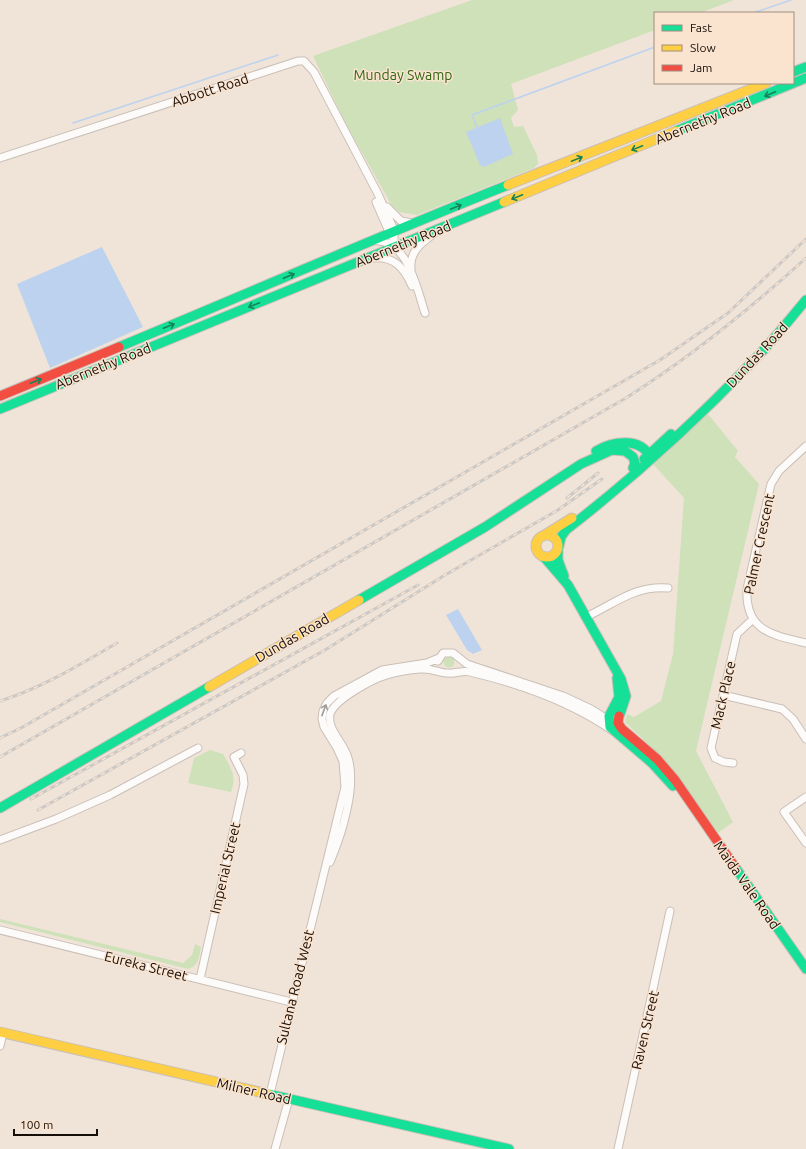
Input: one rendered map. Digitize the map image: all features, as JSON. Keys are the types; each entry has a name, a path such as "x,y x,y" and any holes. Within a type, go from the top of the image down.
{"main road":[{"path":"794,72 806,67"},
{"name":"Abernethy Road","path":"794,83 806,78"},
{"name":"Abernethy Road","path":"0,409 382,253 393,239 420,221 763,84"},
{"name":"Abernethy Road","path":"0,396 368,242 393,239 407,242 791,84"},
{"name":"Dundas Road","path":"572,521 614,493 647,459 693,420 755,360 806,300"},
{"name":"Dundas Road","path":"572,521 633,468 647,459 657,446 690,416 705,407"},
{"path":"628,442 643,448 647,459"},
{"name":"Dundas Road","path":"581,464 591,454 609,444 628,442 657,446"},
{"name":"Dundas Road","path":"0,808 485,527 581,464 612,450 625,451 647,459"},
{"path":"631,454 635,460 633,468"},
{"path":"568,585 536,549 537,541 543,536 572,521"},
{"path":"544,557 554,555 563,533 572,521"},
{"path":"543,536 554,537 558,548 558,560 568,585 616,672 619,697 612,721"},
{"name":"Maida Vale Road","path":"612,721 688,801 806,969"},
{"name":"Milner Road","path":"2,1032 509,1149"}],"street":[{"name":"Abbott Road","path":"0,158 300,61 306,63 314,72 363,168 378,194 393,239"},
{"name":"Abbott Road","path":"363,168 393,239"},
{"path":"378,194 396,218 405,222 420,221"},
{"path":"412,273 411,261 413,253 419,246 447,226"},
{"path":"363,260 383,258 392,260 399,265 408,277 425,313 412,273 393,239"},
{"name":"Palmer Crescent","path":"752,619 746,598 747,589 771,484 779,471 806,446"},
{"path":"586,617 637,590 649,588 668,588"},
{"path":"752,619 772,635 806,643"},
{"name":"Mack Place","path":"733,763 718,760 711,752 737,634 752,619"},
{"path":"321,880 335,829 345,778 340,755 323,724 322,715 324,706 334,696 382,670 427,663 439,658 446,652 453,653 468,664 549,690 580,703 612,721"},
{"path":"454,672 459,665 457,656"},
{"path":"439,658 439,667 443,672"},
{"path":"321,880 336,847 352,781 347,754 330,722 331,710 341,700 387,675 421,669 448,674 454,672 470,672 529,689 612,721"},
{"path":"723,695 782,710 793,719 806,739"},
{"path":"0,840 56,819 110,795 198,748"},
{"name":"Imperial Street","path":"200,979 244,784 244,775 235,757"},
{"path":"806,797 784,812 806,844"},
{"name":"Sultana Road West","path":"270,1094 321,880"},
{"name":"Raven Street","path":"618,1149 670,911"},
{"name":"Eureka Street","path":"0,930 291,1002"},
{"path":"0,1046 2,1032"},
{"path":"275,1149 286,1098"}],"green space":[{"name":"Munday Swamp","path":"472,0 734,0 703,12 654,12 654,30 511,84 518,110 511,118 514,127 523,126 537,155 538,164 534,168 417,215 399,212 391,204 346,124 313,56"},
{"path":"708,414 738,451 735,457 759,484 696,751 733,822 718,833 662,757 625,722 627,714 634,717 661,701 673,654 684,498 652,463"},
{"path":"449,656 453,658 455,662 453,666 449,668 445,666 443,662 445,658"},
{"path":"210,750 223,754 232,772 233,786 231,792 188,783 194,758"},
{"path":"0,919 183,963 192,955 195,944 201,947 199,958 192,968 188,969 0,922"}],"water":[{"path":"500,118 513,154 484,167 480,165 466,132"},
{"path":"102,247 143,327 50,368 17,284"},
{"path":"458,609 482,650 473,654 467,650 446,615"}],"waterway":[{"path":"756,12 791,0"},
{"path":"477,127 472,115 654,47"},
{"path":"73,123 278,55"}],"railway":[{"path":"0,738 21,728 660,360 728,313 806,239"},
{"path":"0,757 626,398 674,366 719,332 806,258"},
{"path":"567,498 598,473"},
{"path":"38,810 325,650 445,575 558,510 602,479"},
{"path":"31,799 418,585"},
{"path":"0,701 31,690 74,668 117,643"}],"traffic: fast":[{"path":"794,72 806,67"},
{"path":"794,83 806,78"},
{"path":"676,131 791,84"},
{"path":"119,347 508,185"},
{"path":"0,409 504,202"},
{"path":"559,546 561,537 566,530 640,469 710,405 761,353 806,300"},
{"path":"644,459 671,434"},
{"path":"596,451 617,443 632,444 645,450 650,457 649,460"},
{"path":"359,600 485,527 581,464 612,450 625,451 633,457 635,463 633,468"},
{"path":"558,549 558,560 564,576"},
{"path":"544,557 568,585 621,679 626,696 620,714"},
{"path":"617,678 619,697 609,716 610,727 652,763 673,786"},
{"path":"0,808 209,687"},
{"path":"735,867 806,969"},
{"path":"268,1094 509,1149"}],"traffic: slow":[{"path":"508,185 763,84"},
{"path":"504,202 676,131"},
{"path":"543,536 572,518"},
{"path":"547,535 555,538 558,546 555,554 547,557 539,554 536,546 539,538 547,535"},
{"path":"209,687 359,600"},
{"path":"0,1032 268,1094"}],"traffic: jam":[{"path":"0,396 119,347"},
{"path":"619,716 618,723 622,729 657,759 675,780 735,867"}]}
